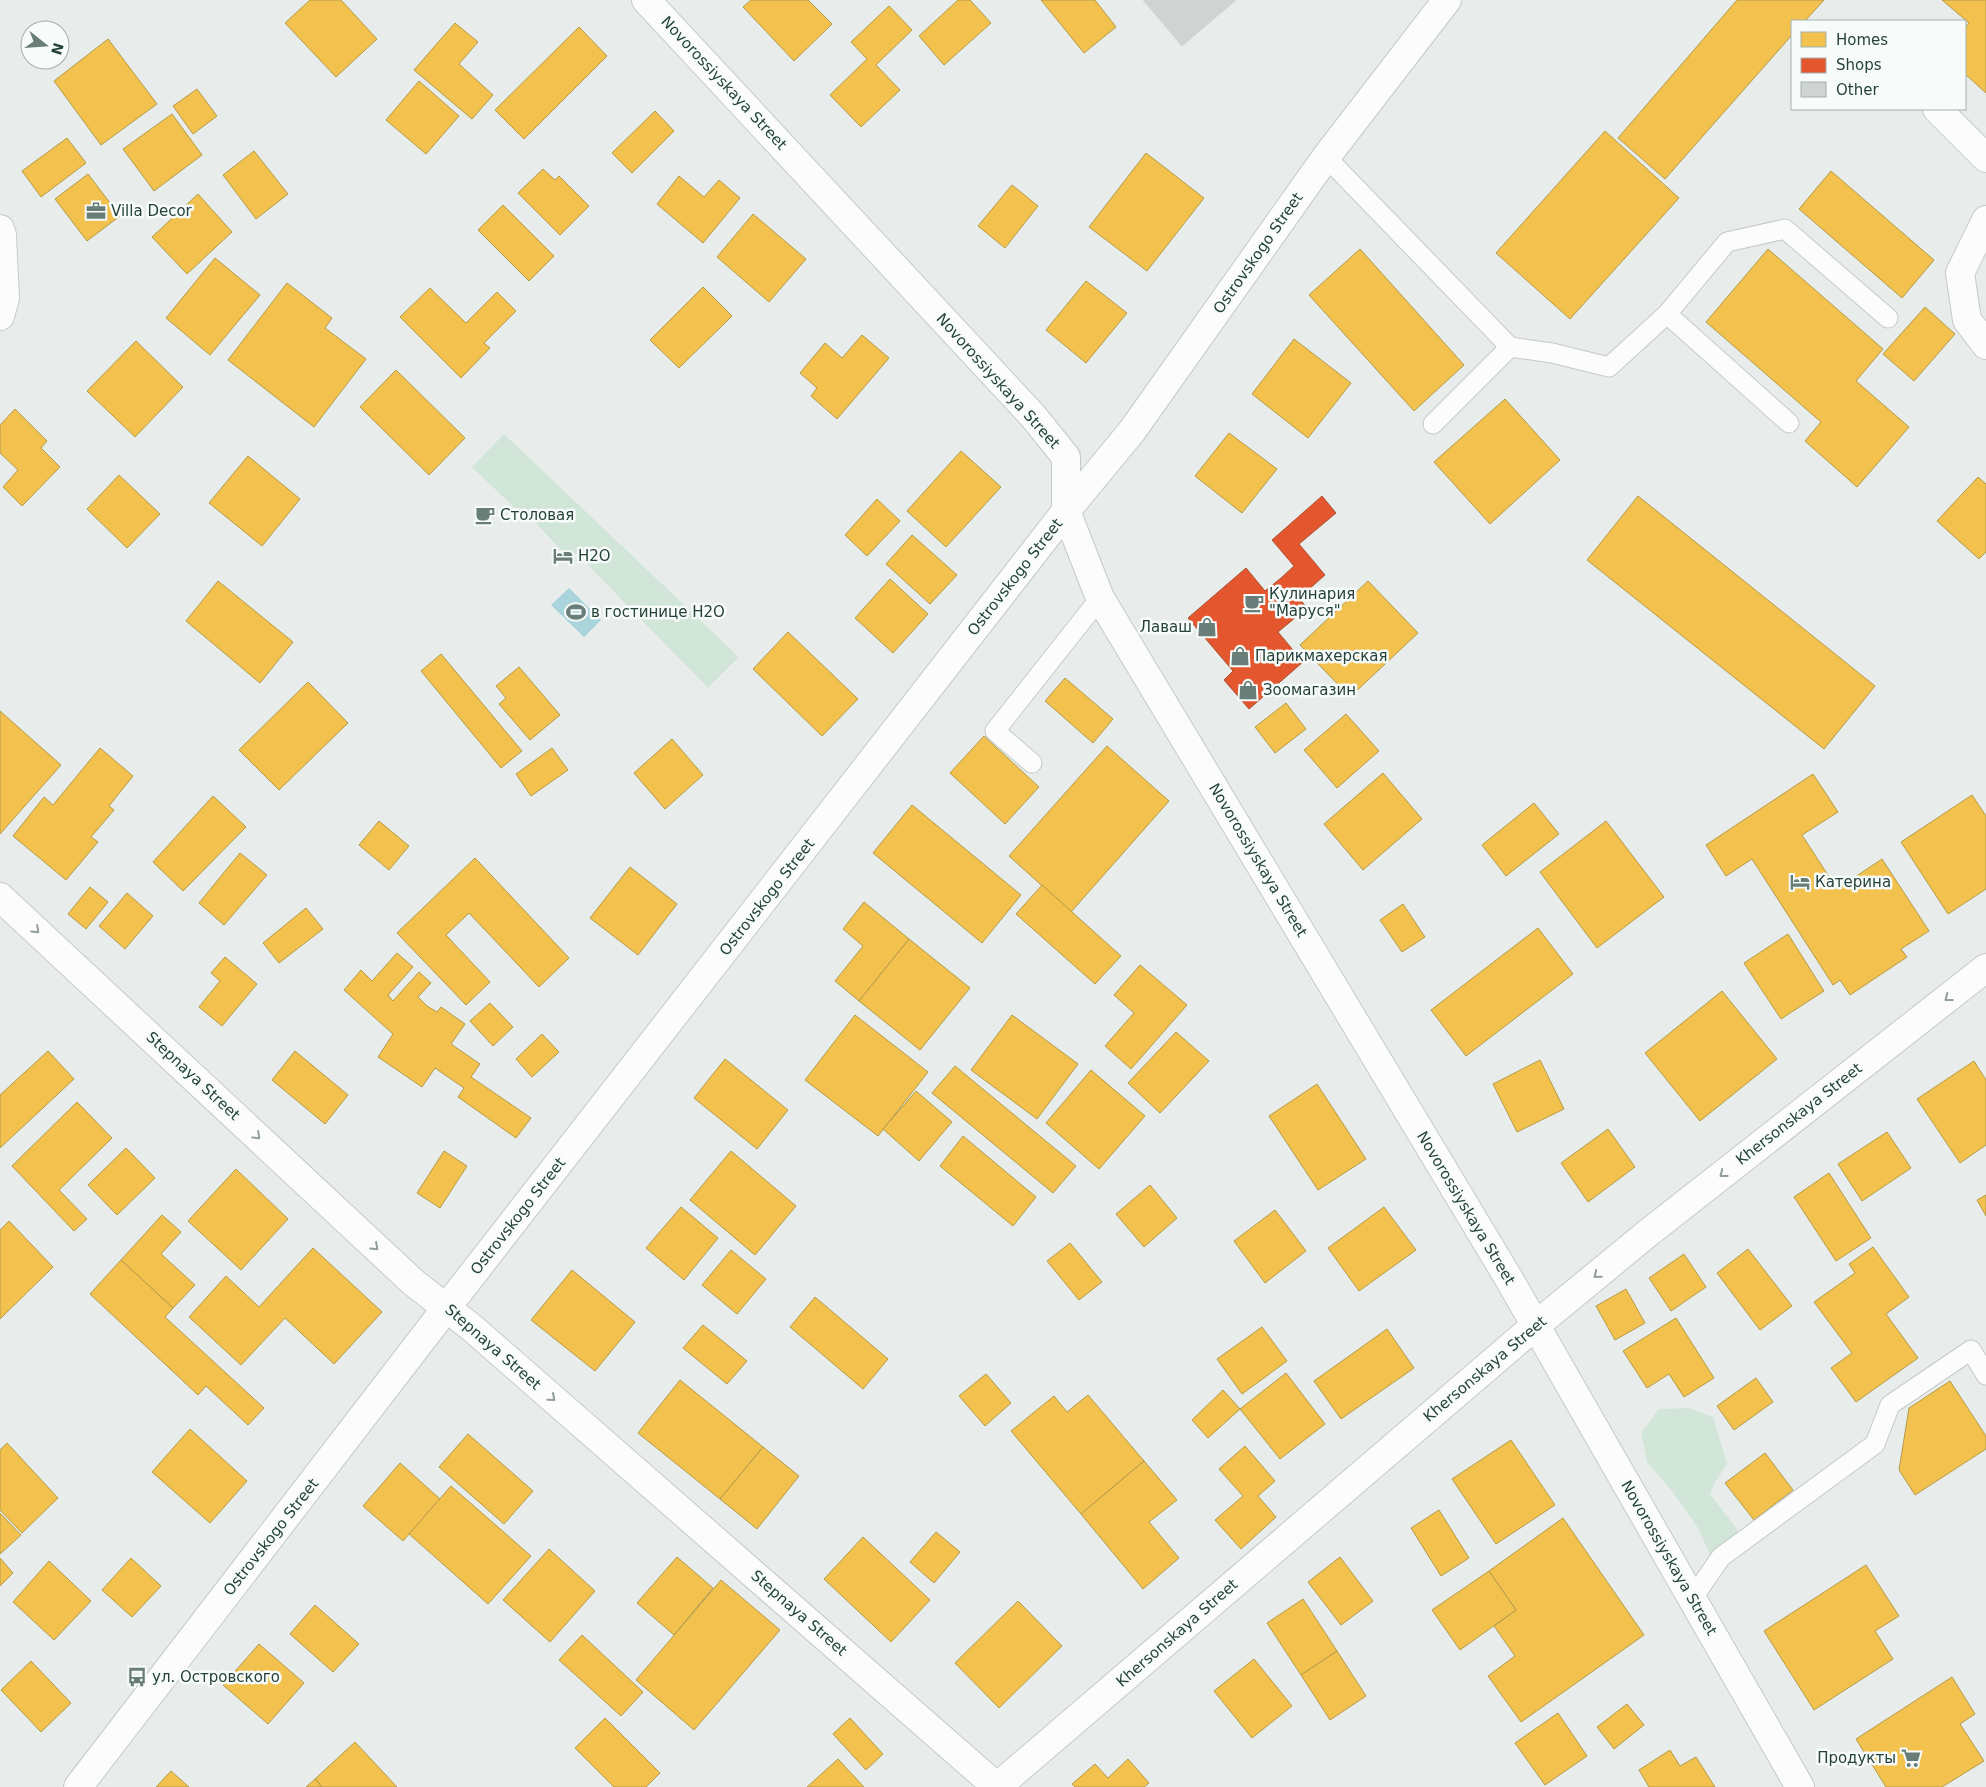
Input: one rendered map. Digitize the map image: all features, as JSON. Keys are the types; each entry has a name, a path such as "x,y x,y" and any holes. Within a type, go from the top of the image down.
{"street":[{"name":"Novorossiyskaya Street","path":"646,0 1033,416 1066,457 1066,511 1100,598 1504,1270 1800,1787"},
{"name":"Ostrovskogo Street","path":"78,1787 447,1307 1066,511 1132,432 1326,157 1447,0"},
{"path":"1938,110 1986,158"},
{"path":"1986,220 1960,273 1967,320 1986,345"},
{"path":"0,229 2,235 5,298 0,316"},
{"name":"Stepnaya Street","path":"0,897 414,1283 447,1307 997,1787"},
{"name":"Khersonskaya Street","path":"997,1787 1535,1326 1648,1233 1986,968"}],"lane":[{"path":"1326,157 1510,347 1552,353 1609,366 1667,314 1727,242 1786,229 1888,318"},
{"path":"1667,314 1789,422"},
{"path":"1433,424 1510,347"},
{"path":"1032,763 995,731 1100,598"},
{"path":"1692,1599 1720,1557 1875,1444 1890,1405 1971,1350 1986,1375"}],"green space":[{"path":"504,434 739,657 708,688 576,553 569,558 526,513 523,516 472,467"},
{"path":"1689,1408 1713,1417 1727,1464 1710,1494 1737,1529 1735,1548 1714,1564 1698,1528 1672,1491 1647,1462 1641,1433 1659,1409"}],"water":[{"name":"в гостинице Н2О","path":"569,588 601,620 584,637 551,605"}],"building: Homes":[{"path":"310,0 341,0 377,39 336,77 285,23"},
{"path":"751,0 808,0 832,24 794,61 743,7"},
{"path":"958,0 970,0 991,23 944,65 919,36"},
{"path":"1041,0 1095,0 1116,27 1084,53"},
{"path":"1737,0 1824,0 1806,20 1791,20 1791,36 1665,179 1618,138"},
{"path":"1942,0 1986,0 1986,93 1966,75 1966,27 1969,23"},
{"path":"889,6 912,30 876,65 900,90 861,127 830,95 867,59 851,42"},
{"path":"455,23 478,42 459,64 493,95 472,119 414,70"},
{"path":"579,27 607,56 524,139 495,110"},
{"path":"108,39 157,104 101,145 54,81"},
{"path":"419,81 459,116 426,154 386,120"},
{"path":"197,89 217,116 193,134 173,106"},
{"path":"655,111 674,131 632,173 612,153"},
{"path":"172,114 202,155 154,191 123,149"},
{"path":"1605,131 1679,198 1570,319 1496,253"},
{"path":"67,138 86,163 41,197 22,171"},
{"path":"254,151 288,194 256,219 223,175"},
{"path":"1146,153 1204,198 1147,271 1089,227"},
{"path":"543,169 555,180 559,176 589,206 560,235 518,193"},
{"path":"1831,171 1934,260 1902,298 1799,209"},
{"path":"88,174 120,216 87,241 55,199"},
{"path":"679,176 704,197 719,180 740,198 703,243 657,204"},
{"path":"1012,185 1038,206 1005,248 978,226"},
{"path":"198,194 232,232 187,274 152,237"},
{"path":"503,205 554,256 529,281 478,230"},
{"path":"753,214 806,259 769,302 717,257"},
{"path":"1360,249 1464,365 1414,411 1309,295"},
{"path":"1768,249 1883,349 1856,381 1909,427 1857,487 1805,441 1821,422 1706,322"},
{"path":"215,258 260,295 210,355 166,318"},
{"path":"1086,281 1127,313 1086,363 1046,330"},
{"path":"287,283 332,318 325,328 366,359 314,427 228,360"},
{"path":"703,287 732,316 679,368 650,340"},
{"path":"430,288 466,323 497,292 516,311 484,343 490,348 461,378 400,317"},
{"path":"1925,307 1955,334 1914,381 1883,354"},
{"path":"862,335 889,358 837,419 811,396 817,388 800,373 825,343 842,358"},
{"path":"1294,339 1351,383 1308,438 1252,394"},
{"path":"136,341 183,387 135,437 87,391"},
{"path":"396,370 465,438 429,475 360,407"},
{"path":"1505,399 1560,460 1490,524 1434,462"},
{"path":"15,409 47,441 41,448 60,467 22,506 3,487 18,470 0,453 0,425"},
{"path":"1229,433 1277,469 1242,513 1195,476"},
{"path":"961,451 1001,487 946,547 907,511"},
{"path":"248,456 300,499 262,546 209,503"},
{"path":"119,475 160,514 127,548 87,509"},
{"path":"1978,477 1986,484 1986,552 1979,559 1937,521"},
{"path":"1638,496 1875,686 1824,749 1587,560"},
{"path":"877,499 900,521 867,556 845,535"},
{"path":"912,535 957,575 930,604 886,564"},
{"path":"890,579 928,614 893,653 855,618"},
{"path":"218,581 293,642 260,683 186,621"},
{"path":"1368,581 1418,633 1350,697 1300,645"},
{"path":"788,632 858,699 822,736 753,669"},
{"path":"441,654 522,751 501,768 421,671"},
{"path":"519,667 560,715 530,740 499,704 506,698 496,686"},
{"path":"1065,678 1113,719 1093,743 1045,701"},
{"path":"308,682 348,723 279,790 239,750"},
{"path":"1286,703 1306,729 1275,753 1255,727"},
{"path":"0,711 61,765 0,834"},
{"path":"1346,714 1379,751 1337,788 1304,750"},
{"path":"984,736 1039,787 1005,824 950,773"},
{"path":"672,739 703,775 665,809 634,773"},
{"path":"1107,746 1169,801 1071,912 1009,856"},
{"path":"100,748 133,776 109,806 114,810 91,837 98,842 66,880 13,836 44,797 53,805"},
{"path":"552,748 568,770 531,796 516,774"},
{"path":"1383,773 1422,819 1363,870 1324,824"},
{"name":"Катерина","path":"1813,774 1838,812 1802,835 1837,889 1882,859 1929,931 1901,949 1907,957 1850,995 1840,980 1833,985 1752,859 1726,876 1706,845"},
{"path":"1972,795 1986,816 1986,889 1948,914 1901,842"},
{"path":"213,796 246,827 183,891 153,862"},
{"path":"1534,803 1559,834 1506,876 1482,845"},
{"path":"912,805 1021,895 982,943 873,853"},
{"path":"379,821 409,846 389,870 359,845"},
{"path":"1606,821 1664,897 1597,948 1540,872"},
{"path":"240,853 267,875 224,925 199,903"},
{"path":"475,858 569,958 539,987 469,913 446,935 490,982 466,1005 397,933"},
{"path":"630,867 677,904 638,955 590,918"},
{"path":"1042,885 1121,956 1095,984 1016,914"},
{"path":"90,887 108,902 86,929 68,914"},
{"path":"127,893 153,916 125,949 99,926"},
{"path":"864,902 909,939 859,1001 835,981 863,946 843,929"},
{"path":"1403,904 1425,937 1402,952 1380,920"},
{"path":"306,908 323,929 279,963 263,943"},
{"path":"1538,928 1573,974 1466,1056 1431,1010"},
{"path":"1788,934 1824,991 1781,1019 1744,963"},
{"path":"909,939 970,988 920,1050 859,1001"},
{"path":"397,953 413,967 388,995 393,1001 419,972 431,983 418,997 437,1012 441,1007 465,1024 451,1044 480,1064 471,1077 531,1118 516,1138 458,1097 464,1088 435,1068 422,1087 378,1057 393,1034 344,990 361,970 372,981"},
{"path":"225,957 257,984 222,1026 199,1007 220,981 211,973"},
{"path":"1140,965 1187,1005 1131,1069 1105,1046 1134,1013 1114,995"},
{"path":"1722,991 1777,1059 1700,1121 1645,1053"},
{"path":"490,1003 513,1027 493,1046 470,1021"},
{"path":"855,1015 928,1072 878,1136 805,1080"},
{"path":"1012,1015 1078,1064 1037,1119 971,1070"},
{"path":"1176,1032 1209,1061 1160,1113 1128,1083"},
{"path":"542,1034 559,1052 532,1077 516,1059"},
{"path":"48,1051 74,1079 0,1148 0,1095"},
{"path":"295,1051 348,1095 325,1124 272,1080"},
{"path":"725,1059 788,1110 757,1149 694,1098"},
{"path":"1540,1060 1564,1109 1517,1132 1493,1084"},
{"path":"1974,1061 1986,1080 1986,1145 1960,1163 1917,1099"},
{"path":"955,1066 1076,1166 1053,1193 932,1093"},
{"path":"1091,1070 1145,1116 1099,1169 1046,1123"},
{"path":"1317,1084 1366,1159 1318,1190 1269,1116"},
{"path":"916,1091 952,1122 919,1161 883,1129"},
{"path":"77,1102 112,1138 59,1190 87,1219 74,1231 12,1166"},
{"path":"1608,1129 1635,1167 1588,1202 1561,1163"},
{"path":"1887,1132 1911,1168 1862,1201 1838,1164"},
{"path":"963,1136 1036,1197 1013,1226 940,1166"},
{"path":"126,1148 155,1178 117,1215 88,1185"},
{"path":"444,1151 467,1166 440,1208 417,1193"},
{"path":"731,1151 796,1206 755,1255 690,1200"},
{"path":"236,1169 288,1219 241,1270 188,1221"},
{"path":"1829,1173 1871,1238 1836,1261 1794,1197"},
{"path":"1150,1185 1177,1218 1144,1247 1116,1214"},
{"path":"1986,1195 1986,1216 1977,1200"},
{"path":"681,1207 718,1238 684,1280 646,1248"},
{"path":"1384,1207 1416,1250 1359,1291 1328,1248"},
{"path":"1275,1210 1306,1251 1265,1283 1234,1241"},
{"path":"162,1215 181,1232 161,1254 195,1285 173,1308 121,1260"},
{"path":"9,1221 53,1267 0,1319 0,1230"},
{"path":"1070,1243 1102,1282 1079,1300 1047,1261"},
{"path":"1873,1247 1909,1297 1886,1314 1918,1358 1856,1402 1831,1368 1852,1353 1814,1302 1855,1273 1849,1264"},
{"path":"313,1248 382,1312 334,1364 285,1318 241,1365 189,1317 226,1276 259,1307"},
{"path":"1748,1249 1792,1306 1760,1330 1717,1273"},
{"path":"731,1250 766,1279 737,1314 702,1285"},
{"path":"1684,1254 1706,1287 1671,1311 1649,1278"},
{"path":"121,1260 173,1308 165,1317 264,1408 248,1425 206,1386 198,1395 90,1294"},
{"path":"572,1270 635,1322 595,1371 531,1320"},
{"path":"1626,1289 1645,1323 1615,1340 1596,1306"},
{"path":"815,1297 888,1359 863,1389 790,1327"},
{"path":"1676,1318 1714,1378 1684,1397 1669,1374 1647,1388 1623,1351"},
{"path":"703,1325 747,1361 727,1384 683,1348"},
{"path":"1262,1327 1287,1361 1242,1394 1217,1359"},
{"path":"1387,1329 1414,1368 1341,1419 1314,1381"},
{"path":"1286,1373 1325,1424 1280,1459 1240,1409"},
{"path":"986,1374 1011,1403 985,1426 959,1396"},
{"path":"1756,1378 1773,1402 1734,1430 1717,1406"},
{"path":"680,1380 763,1447 720,1499 638,1433"},
{"path":"1950,1381 1986,1436 1986,1449 1915,1495 1899,1470 1909,1408"},
{"path":"1223,1390 1240,1409 1208,1438 1192,1420"},
{"path":"1088,1395 1144,1461 1081,1514 1011,1431 1054,1396 1067,1412"},
{"path":"190,1429 247,1481 210,1523 152,1472"},
{"path":"468,1434 533,1491 504,1524 439,1467"},
{"path":"1511,1440 1555,1505 1496,1544 1452,1479"},
{"path":"7,1443 58,1498 22,1533 0,1510 0,1450"},
{"path":"1245,1446 1275,1481 1258,1496 1276,1517 1241,1549 1215,1520 1243,1496 1219,1469"},
{"path":"763,1447 799,1476 757,1529 720,1499"},
{"path":"1765,1453 1793,1490 1754,1520 1725,1483"},
{"path":"1144,1461 1177,1500 1149,1522 1179,1558 1143,1589 1081,1514"},
{"path":"400,1463 440,1499 403,1541 363,1506"},
{"path":"451,1486 531,1556 488,1604 409,1534"},
{"path":"1439,1510 1469,1558 1441,1576 1411,1528"},
{"path":"0,1513 21,1535 0,1554"},
{"path":"1563,1518 1644,1635 1521,1722 1488,1676 1515,1656 1494,1626 1516,1610 1489,1571"},
{"path":"936,1532 960,1552 934,1583 910,1562"},
{"path":"863,1537 930,1600 891,1642 824,1579"},
{"path":"549,1549 595,1591 550,1642 503,1600"},
{"path":"677,1557 713,1588 674,1635 637,1603"},
{"path":"1340,1557 1373,1601 1341,1625 1308,1582"},
{"path":"0,1558 13,1573 0,1586"},
{"path":"131,1558 161,1586 132,1617 102,1590"},
{"path":"49,1561 91,1601 54,1640 13,1602"},
{"path":"1866,1565 1899,1616 1875,1631 1893,1659 1814,1710 1764,1631"},
{"path":"1489,1571 1516,1610 1460,1650 1432,1610"},
{"path":"721,1580 780,1630 694,1730 636,1680"},
{"path":"1303,1599 1337,1651 1301,1675 1267,1623"},
{"path":"1018,1601 1062,1646 999,1708 955,1663"},
{"path":"315,1605 359,1644 333,1672 290,1634"},
{"path":"582,1635 643,1692 621,1716 559,1660"},
{"path":"259,1644 304,1683 268,1724 223,1685"},
{"path":"1337,1651 1366,1696 1330,1720 1301,1675"},
{"path":"1254,1659 1292,1706 1252,1738 1214,1691"},
{"path":"31,1661 71,1703 41,1732 1,1690"},
{"path":"1952,1677 1975,1714 1960,1724 1984,1761 1942,1787 1886,1787 1856,1739"},
{"path":"1627,1704 1644,1725 1614,1749 1597,1727"},
{"path":"1558,1713 1587,1756 1545,1785 1515,1743"},
{"path":"605,1718 660,1773 646,1787 614,1787 575,1748"},
{"path":"850,1718 883,1754 866,1770 833,1734"},
{"path":"355,1742 397,1787 322,1787 315,1779"},
{"path":"1670,1750 1680,1766 1696,1757 1715,1787 1649,1787 1639,1770"},
{"path":"838,1759 864,1787 807,1787"},
{"path":"1128,1759 1149,1783 1144,1787 1075,1787 1072,1784 1095,1764 1108,1778"},
{"path":"171,1771 189,1787 156,1787"},
{"path":"315,1779 322,1787 306,1787"}],"building: Shops":[{"name":"Кулинария \"Маруся\"","path":"1322,496 1336,513 1299,544 1325,575 1299,598 1307,608 1278,632 1303,662 1249,709 1224,680 1233,671 1188,618 1246,568 1265,591 1281,578 1294,566 1272,540"}],"building: Other":[{"path":"1143,0 1236,0 1182,46"}],"place":[{"name":"Villa Decor","path":"96,211"},
{"name":"Столовая","path":"485,515"},
{"name":"H2O","path":"563,556"},
{"name":"Кулинария \"Маруся\"","path":"1254,603"},
{"name":"в гостинице Н2О","path":"576,612"},
{"name":"Лаваш","path":"1207,627"},
{"name":"Парикмахерская","path":"1240,656"},
{"name":"Зоомагазин","path":"1248,690"},
{"name":"Катерина","path":"1800,882"},
{"name":"ул. Островского","path":"137,1677"},
{"name":"Продукты","path":"1911,1758"}]}
